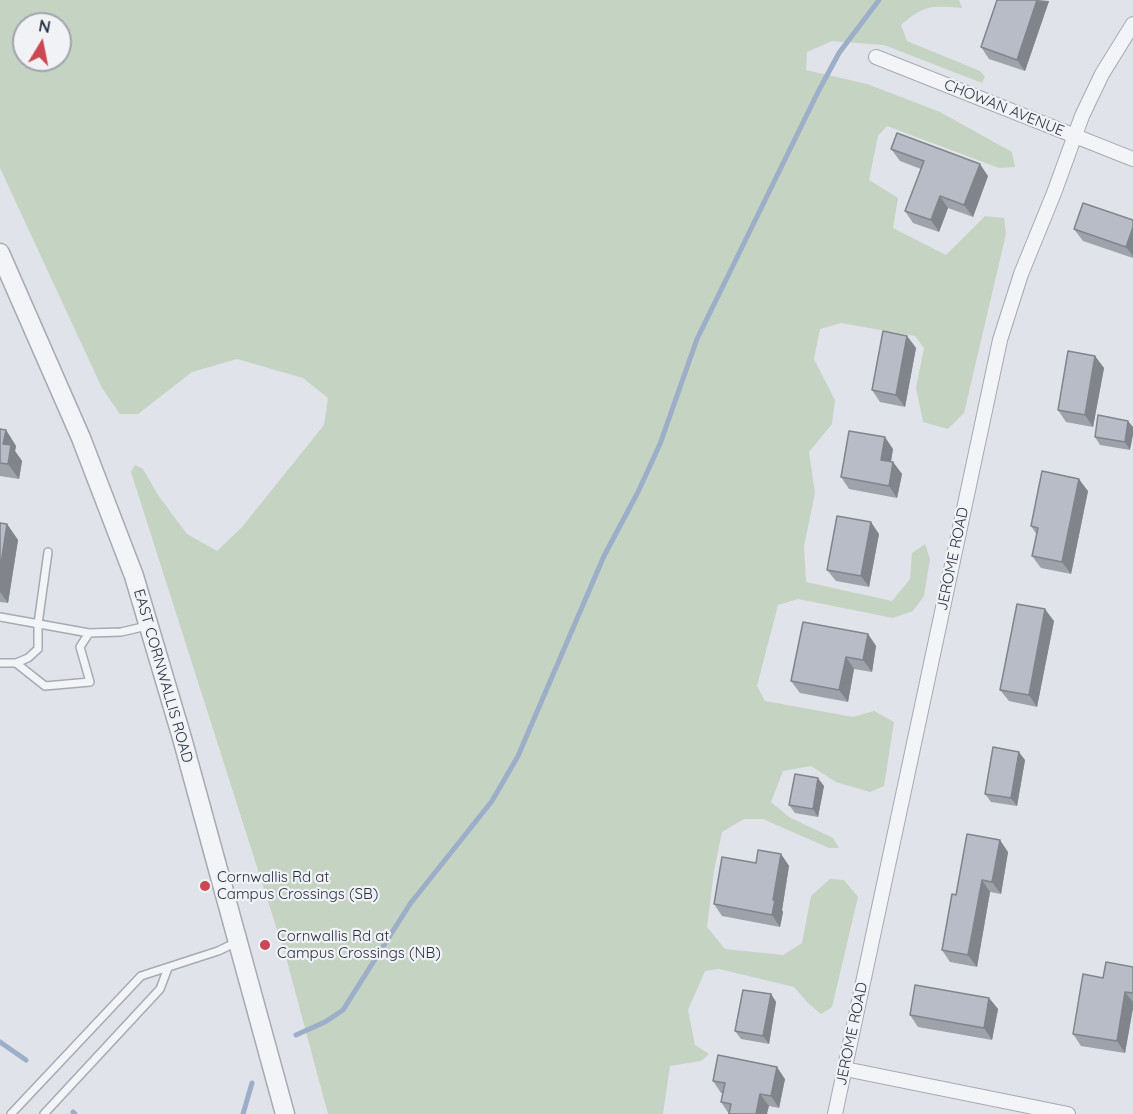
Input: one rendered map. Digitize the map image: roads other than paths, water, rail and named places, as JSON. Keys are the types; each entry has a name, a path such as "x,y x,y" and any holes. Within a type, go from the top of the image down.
{"street":[{"name":"JEROME ROAD","path":"835,1114 1000,340 1021,274 1075,136 1102,74 1133,24"},
{"name":"CHOWAN AVENUE","path":"876,57 1133,159"},
{"name":"EAST CORNWALLIS ROAD","path":"0,253 81,438 134,576 285,1114"},
{"path":"845,1069 1068,1114"}],"lane":[{"path":"0,663 16,663 28,658 38,649 38,624 48,552"},
{"path":"0,618 89,633 121,632 149,626"},
{"path":"16,663 45,686 90,682 80,647 89,633"},
{"path":"11,1114 141,976 218,951 238,942"},
{"path":"44,1114 160,989 168,968"}],"waterway":[{"path":"296,1035 325,1022 343,1010 410,904 492,801 518,756 604,556 660,444 697,339 818,92 839,53 879,0"},
{"path":"0,1042 26,1060"},
{"path":"243,1114 252,1083"}],"place":[{"name":"Cornwallis Rd at Campus Crossings (SB)","path":"205,886"},
{"name":"Cornwallis Rd at Campus Crossings (NB)","path":"265,945"}]}
